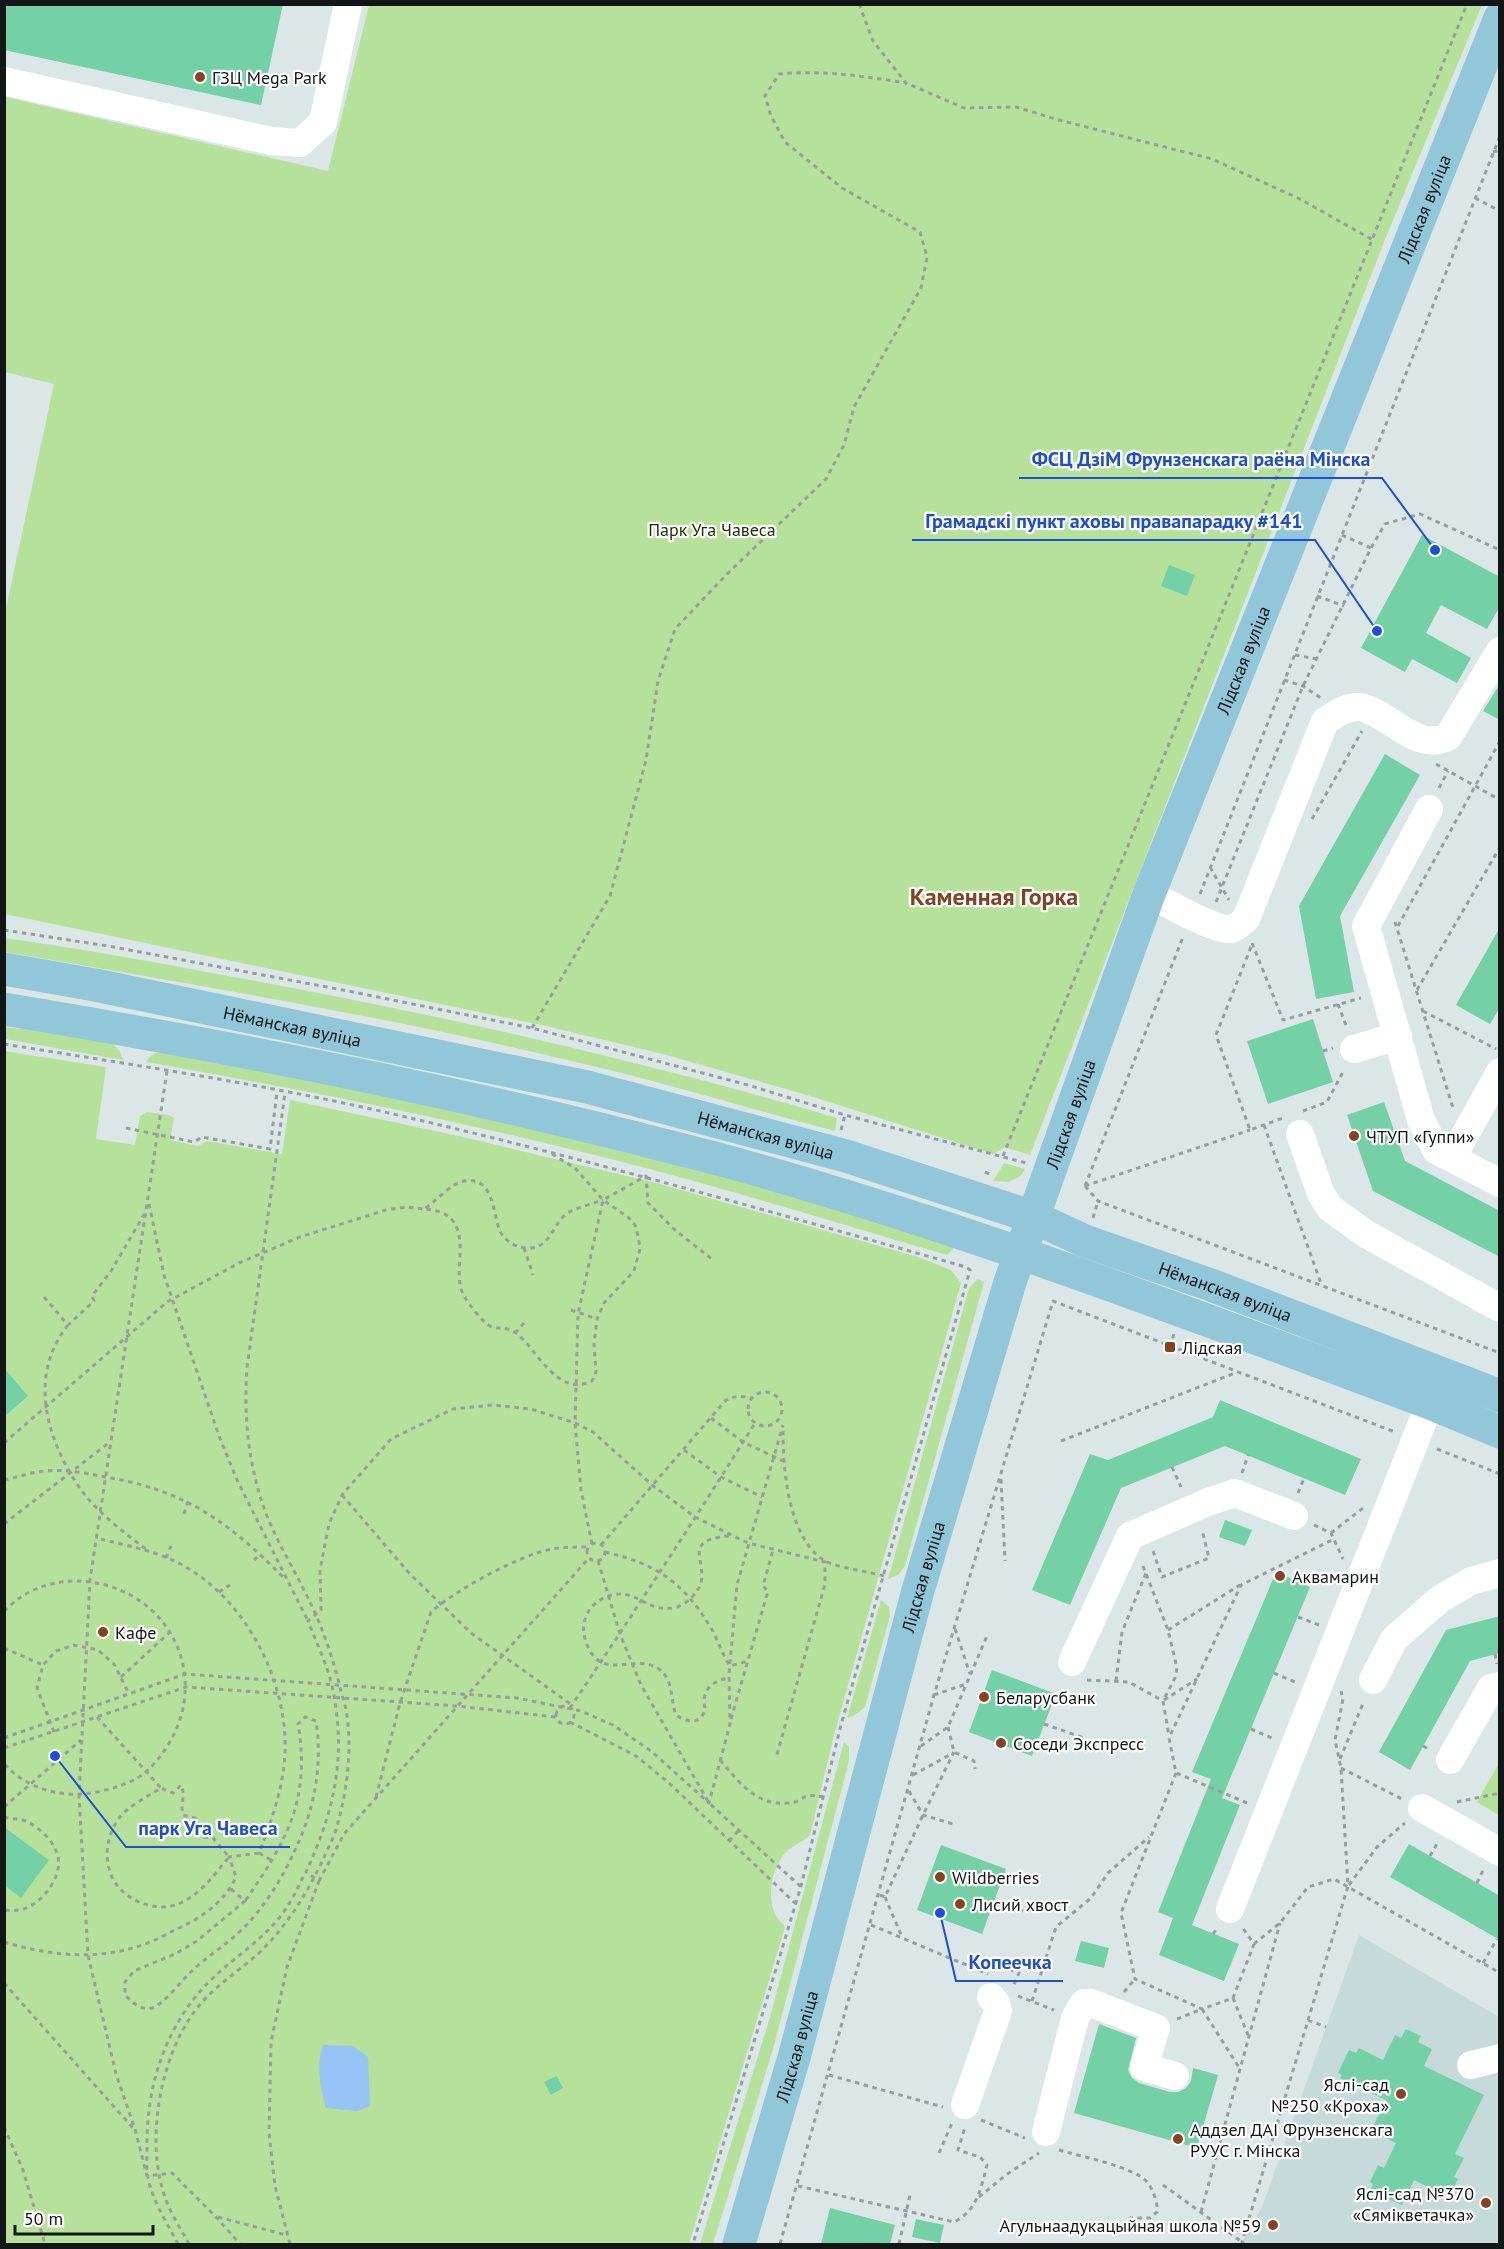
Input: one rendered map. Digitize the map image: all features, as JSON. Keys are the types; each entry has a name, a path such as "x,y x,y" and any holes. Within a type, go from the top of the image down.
{"main road":[{"name":"Лідская вуліца","path":"739,2244 798,2042 917,1594 1010,1282 1149,894 1500,18"},
{"name":"Нёманская вуліца","path":"4,969 95,985 587,1087 846,1156 1033,1218 1085,1241 1211,1285 1500,1396"},
{"name":"Нёманская вуліца","path":"4,1009 141,1032 333,1069 555,1118 753,1168 973,1235 1430,1403 1500,1432"}],"lane":[{"path":"4,81 272,141 300,142 323,122 348,4"},
{"path":"1149,894 1199,919 1228,929 1239,926 1246,919 1325,721 1341,710 1362,707 1424,740 1437,742 1448,737 1500,651"},
{"path":"1429,809 1366,926 1421,1120 1436,1150 1457,1148 1500,1183"},
{"path":"1354,1049 1398,1036"},
{"path":"1457,1148 1500,1072"},
{"path":"1297,1120 1321,1194 1330,1208 1366,1234 1500,1308"},
{"path":"1230,1909 1430,1403"},
{"path":"1077,1671 1130,1536 1208,1502 1235,1493 1303,1520"},
{"path":"1373,1680 1394,1639 1440,1599 1471,1581 1500,1573"},
{"path":"1450,1760 1491,1688 1500,1686"},
{"path":"1422,1808 1500,1852"},
{"path":"961,2113 998,2011 994,1988"},
{"path":"1044,2140 1075,2018 1084,2003 1091,2003 1156,2028 1144,2067 1175,2076"},
{"path":"1471,2065 1500,2058"}],"path":[{"path":"859,4 873,41 906,83"},
{"path":"1003,1156 1467,4"},
{"path":"532,1028 610,896 646,760 658,681 675,629 725,576 826,479 844,445 854,408 921,288 927,258 920,232 842,188 785,142 771,116 765,96 779,74 800,72 864,76 906,83 964,108 1016,107 1212,159 1300,199 1373,240"},
{"path":"1199,919 1284,680 1500,136"},
{"path":"1493,152 1500,150"},
{"path":"1475,198 1500,211"},
{"path":"1085,1186 1199,919 1303,686 1385,524 1420,514 1500,550"},
{"path":"1342,535 1371,548"},
{"path":"1317,596 1344,606"},
{"path":"1295,654 1317,659"},
{"path":"1284,680 1303,686"},
{"path":"1312,820 1366,724"},
{"path":"1397,927 1500,741"},
{"path":"1416,990 1500,847"},
{"path":"1385,889 1423,1011 1457,1148"},
{"path":"4,930 119,948 532,1028 748,1085 845,1114 1027,1163"},
{"path":"1250,1130 1216,1035 1257,933"},
{"path":"1252,944 1283,1020 1383,992"},
{"path":"1423,1011 1500,1051"},
{"path":"4,1044 167,1071 369,1109 646,1176 970,1270 840,1725 796,1904 693,2244"},
{"path":"1085,1186 1264,1125 1297,1120 1327,1102 1354,1049"},
{"path":"167,1071 90,1580 79,1795 88,1954 116,2074 135,2129 153,2198 178,2244"},
{"path":"126,1128 194,1142 202,1137 270,1149 277,1092"},
{"path":"189,2244 165,2197 157,2160 157,2116 161,2089 187,2023 202,2002 258,1953 288,1921 314,1878 336,1830 344,1798 349,1758 347,1715 332,1658 307,1594 273,1530 260,1496 247,1436 244,1404 247,1366 285,1093"},
{"path":"841,1130 845,1114"},
{"path":"1264,1125 1322,1286"},
{"path":"4,1443 127,1335 172,1299 239,1263 300,1237 386,1210 406,1207 444,1214 454,1222 459,1238 462,1291 469,1304 490,1326 506,1327 515,1332 548,1370 563,1380 576,1385 592,1381 596,1372 594,1344 597,1319 604,1303 634,1271 640,1249 635,1225 622,1212 603,1200 575,1168 548,1152"},
{"path":"424,1209 451,1187 461,1182 472,1181 487,1191 494,1203 500,1232 508,1241 530,1249 543,1245 566,1214 603,1200 646,1176"},
{"path":"646,1176 648,1203 681,1235 713,1260"},
{"path":"1085,1186 1098,1201 1500,1353"},
{"path":"147,2176 146,2123 150,2093 159,2063 186,2009 204,1986 276,1922 295,1893 323,1836 335,1794 339,1733 332,1683 308,1621 237,1480 219,1436 164,1275 148,1199"},
{"path":"592,1544 581,1490 574,1423 578,1314 603,1200"},
{"path":"1092,1222 1098,1201"},
{"path":"146,1211 111,1271 92,1296 94,1300 57,1339 50,1355 46,1385 46,1417 55,1444 77,1485 111,1522 150,1552"},
{"path":"524,1248 533,1275"},
{"path":"44,1297 68,1325"},
{"path":"780,2244 909,1791 934,1695 1053,1301 1500,1474"},
{"path":"571,1310 597,1319"},
{"path":"515,1332 525,1322"},
{"path":"1061,1441 1237,1373"},
{"path":"762,1392 773,1393 783,1407 780,1418 772,1425 760,1426 755,1423 751,1419 748,1408 752,1398 762,1392"},
{"path":"601,1545 730,1397 741,1395 752,1398"},
{"path":"308,1621 321,1611 320,1570 329,1524 342,1495 391,1439 453,1409 492,1406 531,1409 574,1423 593,1432 652,1485 695,1517 731,1536 773,1550 884,1576"},
{"path":"711,1418 743,1442 783,1461"},
{"path":"776,1758 825,1584 825,1562 807,1540 793,1512 786,1488 783,1425 780,1418"},
{"path":"571,1707 621,1634 755,1423"},
{"path":"730,1724 729,1678 737,1585 783,1425"},
{"path":"4,1524 110,1442"},
{"path":"684,1449 721,1477 762,1497"},
{"path":"4,1480 46,1471 70,1473 126,1480 188,1501 220,1520 261,1554 289,1582"},
{"path":"1000,1474 1005,1561"},
{"path":"342,1495 409,1573 471,1633 562,1698 574,1714 570,1722"},
{"path":"184,1515 188,1501"},
{"path":"1303,1520 1331,1533"},
{"path":"1152,1546 1162,1576 1209,1558 1202,1530"},
{"path":"729,1678 718,1680 710,1686 706,1694 703,1714 699,1719 691,1722 676,1715 666,1676 650,1664 615,1666 602,1662 589,1649 583,1635 584,1620 600,1599 609,1596 627,1594 654,1608 677,1607 690,1598 702,1584 700,1547 713,1537 731,1536"},
{"path":"96,1538 150,1552 187,1568 219,1592 233,1606 256,1639 278,1694 285,1738 283,1774 273,1816 259,1853"},
{"path":"1168,1630 1241,1585 1334,1539"},
{"path":"598,1561 589,1558 586,1553 592,1544 601,1545"},
{"path":"601,1545 605,1552 640,1561 674,1582 690,1598 712,1630 730,1666"},
{"path":"166,1558 171,1546"},
{"path":"375,1799 404,1689 431,1612 442,1603 492,1574 537,1552 561,1547 588,1547"},
{"path":"709,1803 768,1591 763,1586 773,1550"},
{"path":"598,1561 603,1558 605,1552"},
{"path":"254,1560 261,1554"},
{"path":"290,2244 275,2186 269,2133 271,2042 287,1967 319,1881 344,1834 589,1558"},
{"path":"598,1561 621,1634 641,1685 709,1803"},
{"path":"1116,1681 1122,1632 1146,1573"},
{"path":"4,1611 26,1594 60,1581 90,1580 129,1592 156,1613 170,1632 176,1641 186,1674 181,1721 166,1751 146,1771 112,1790 79,1795 54,1792 31,1784 10,1771 4,1763"},
{"path":"219,1592 230,1585"},
{"path":"1169,1738 1241,1585"},
{"path":"1152,1590 1168,1630 1177,1668 1175,1678 1163,1701 1176,1773 1121,1913 1135,1979 1202,2009 1240,2069"},
{"path":"955,1627 970,1675"},
{"path":"121,1677 170,1632"},
{"path":"921,1746 948,1727 987,1636"},
{"path":"54,1732 37,1688 43,1665 56,1651 75,1645 98,1650 114,1664 129,1694"},
{"path":"4,1647 43,1665"},
{"path":"730,1666 748,1661"},
{"path":"1077,1671 1129,1682 1163,1701"},
{"path":"4,1738 186,1674 469,1693 571,1707 613,1725 651,1751 801,1886"},
{"path":"1163,1701 1198,1679"},
{"path":"1340,1761 1373,1680"},
{"path":"934,1695 966,1684"},
{"path":"4,1748 186,1687 457,1706 556,1718 562,1724 570,1722 636,1756 669,1783 796,1904"},
{"path":"1340,1688 1343,1699 1335,1740 1341,1768 1348,1886"},
{"path":"562,1698 563,1707"},
{"path":"556,1718 558,1709 563,1707"},
{"path":"4,1942 49,1953 112,1953 146,1944 187,1925 211,1908 231,1889 236,1877 229,1857 213,1838 201,1838 197,1833 198,1824 195,1818 183,1815 181,1809 184,1790 181,1785 173,1793 161,1788 98,1717"},
{"path":"305,1717 316,1721 318,1758 316,1784 310,1814 280,1879 259,1911 236,1934 193,1970 156,2007 144,2009 125,1995 124,1982 134,1971 175,1954 197,1941 245,1902 273,1861 288,1830 302,1775 297,1724 305,1717"},
{"path":"1044,1724 1084,1738"},
{"path":"902,1938 885,1897 954,1752 948,1727"},
{"path":"4,1807 81,1740"},
{"path":"954,1752 975,1761 975,1768"},
{"path":"913,1775 954,1752"},
{"path":"720,1760 741,1785 763,1799 789,1803 796,1802 808,1794 823,1797"},
{"path":"1163,2185 1243,2243 1348,1886 1377,1847 1422,1808 1341,1768"},
{"path":"1176,1773 1269,1811"},
{"path":"161,1788 122,1814 111,1830 107,1842 112,1877 122,1890 139,1902 158,1907 176,1905 211,1880 229,1857 259,1853 273,1861"},
{"path":"909,1791 923,1815 952,1824"},
{"path":"4,1817 26,1821 40,1830 50,1841 58,1858 58,1869 52,1884 32,1906 16,1911 4,1910"},
{"path":"729,1841 739,1830"},
{"path":"1001,1966 1019,1973 1010,1994 1032,2001 1056,1927 1091,1898 1108,1873 1151,1835"},
{"path":"306,1872 319,1881"},
{"path":"1249,2037 1233,1998 1254,1944 1280,1923 1308,1887 1334,1880 1500,1973"},
{"path":"231,1889 245,1902"},
{"path":"879,1895 885,1897"},
{"path":"994,1901 1023,1911"},
{"path":"1230,1909 1254,1944"},
{"path":"1201,2212 1280,1923"},
{"path":"871,1925 902,1938 994,1988"},
{"path":"1483,1963 1497,1939"},
{"path":"4,1983 135,2129"},
{"path":"1156,2028 1233,1998"},
{"path":"1308,2020 1326,2027"},
{"path":"829,2075 961,2113 1130,2171 1147,2181 1158,2204 1157,2212 1150,2218 1130,2218 1127,2227"},
{"path":"939,2153 961,2113"},
{"path":"797,2186 954,2222 965,2217 978,2197 987,2165 980,2157 958,2150 961,2113"},
{"path":"4,2127 23,2170 45,2244"},
{"path":"978,2197 1026,2161"},
{"path":"147,2176 172,2173 240,2244"},
{"path":"899,2244 910,2195"},
{"path":"216,2217 286,2235"}],"shaded area":[{"name":"Яслі-сад №250 «Кроха»","path":"1359,1935 1499,2017 1499,2244 1241,2244 1262,2207"}],"green space":[{"name":"Парк Уга Чавеса","path":"369,5 1482,5 1384,242 1030,1155 1005,1147 993,1154 807,1095 663,1054 537,1024 5,914 5,613 54,384 5,372 5,97 328,171"},
{"path":"4,938 305,990 534,1039 686,1076 837,1118 835,1131 509,1046 293,1003 5,952"},
{"path":"4,1027 89,1037 113,1045 121,1053 123,1060 5,1039"},
{"path":"4,1051 106,1067 96,1139 135,1145 140,1116 147,1112 169,1115 174,1118 170,1140 198,1146 207,1141 282,1154 290,1100 459,1136 660,1184 918,1257 951,1270 961,1283 834,1735 810,1835 786,1852 774,1874 771,1900 776,1916 785,1927 689,2244 5,2244"},
{"path":"163,1052 458,1110 714,1171 958,1244 947,1255 693,1181 550,1144 378,1106 146,1062 153,1055"},
{"path":"1004,1163 1025,1169 1021,1176 1008,1182 993,1181"},
{"path":"978,1279 984,1282 905,1566 898,1575 888,1579 969,1288"},
{"path":"881,1600 889,1607 890,1616 865,1707 847,1718"},
{"path":"844,1742 849,1747 849,1761 773,2049 713,2244 700,2244 770,2017"},
{"path":"1499,1763 1499,1815 1477,1802"}],"water":[{"path":"323,2045 353,2046 368,2057 370,2106 357,2111 326,2108 320,2076"}],"building":[{"name":"ГЗЦ Mega Park","path":"4,4 283,4 261,105 4,50"},
{"path":"1422,535 1500,577 1500,606 1487,629 1441,605 1426,633 1471,658 1457,683 1412,659 1405,672 1361,648"},
{"path":"1169,565 1195,575 1187,596 1161,586"},
{"path":"1500,684 1500,720 1483,711"},
{"path":"1385,754 1420,775 1340,916 1354,992 1316,999 1299,906"},
{"path":"1500,927 1500,1007 1490,1024 1456,1005"},
{"path":"1313,1019 1333,1082 1268,1104 1247,1041"},
{"path":"1384,1102 1405,1161 1500,1211 1500,1257 1373,1191 1347,1115"},
{"path":"4,1368 28,1396 4,1417"},
{"path":"1220,1400 1361,1459 1345,1495 1225,1446 1121,1488 1070,1605 1032,1590 1090,1454 1108,1460 1213,1417"},
{"path":"1225,1520 1252,1530 1245,1546 1219,1537"},
{"path":"1276,1572 1310,1587 1222,1798 1240,1805 1192,1925 1239,1944 1224,1981 1159,1955 1173,1918 1158,1912 1211,1779 1192,1772"},
{"path":"1500,1616 1500,1653 1470,1661 1410,1770 1379,1752 1446,1630"},
{"path":"992,1670 1056,1694 1032,1756 969,1732"},
{"path":"4,1827 49,1860 21,1898 4,1885"},
{"path":"1409,1844 1500,1896 1500,1940 1390,1877"},
{"path":"941,1845 1006,1869 982,1934 917,1910"},
{"path":"1081,1941 1109,1948 1104,1968 1075,1961"},
{"path":"1099,2024 1136,2038 1128,2070 1132,2078 1139,2083 1178,2092 1186,2088 1191,2081 1193,2068 1218,2075 1197,2148 1074,2113"},
{"path":"1406,2029 1421,2036 1418,2042 1432,2049 1424,2066 1484,2095 1455,2154 1464,2158 1454,2177 1458,2179 1451,2193 1443,2189 1441,2193 1414,2180 1402,2205 1370,2191 1373,2184 1370,2182 1378,2165 1384,2168 1396,2143 1371,2131 1386,2100 1340,2078 1342,2075 1338,2073 1349,2050 1356,2053 1359,2048 1383,2060 1395,2035 1401,2038"},
{"path":"557,2076 563,2088 551,2095 544,2082"},
{"path":"830,2208 895,2225 890,2244 821,2244"},
{"path":"916,2219 944,2225 940,2243 912,2237"}],"place":[{"name":"ГЗЦ Mega Park","path":"200,77"},
{"name":"ФСЦ ДзіМ Фрунзенскага раёна Мінска","path":"1435,550"},
{"name":"Грамадскі пункт аховы правапарадку #141","path":"1377,631"},
{"name":"ЧТУП «Гуппи»","path":"1354,1136"},
{"name":"Лідская","path":"1170,1347"},
{"name":"Аквамарин","path":"1280,1576"},
{"name":"Кафе","path":"103,1632"},
{"name":"Беларусбанк","path":"984,1697"},
{"name":"Соседи Экспресс","path":"1001,1743"},
{"name":"парк Уга Чавеса","path":"55,1756"},
{"name":"Wildberries","path":"940,1877"},
{"name":"Лисий хвост","path":"960,1904"},
{"name":"Копеечка","path":"940,1913"},
{"name":"Яслі-сад №250 «Кроха»","path":"1401,2094"},
{"name":"Аддзел ДАІ Фрунзенскага РУУС г. Мінска","path":"1178,2139"},
{"name":"Яслі-сад №370 «Сямікветачка»","path":"1486,2203"},
{"name":"Агульнаадукацыйная школа №59","path":"1273,2225"}],"district":[{"name":"Каменная Горка","path":"994,896"}]}
